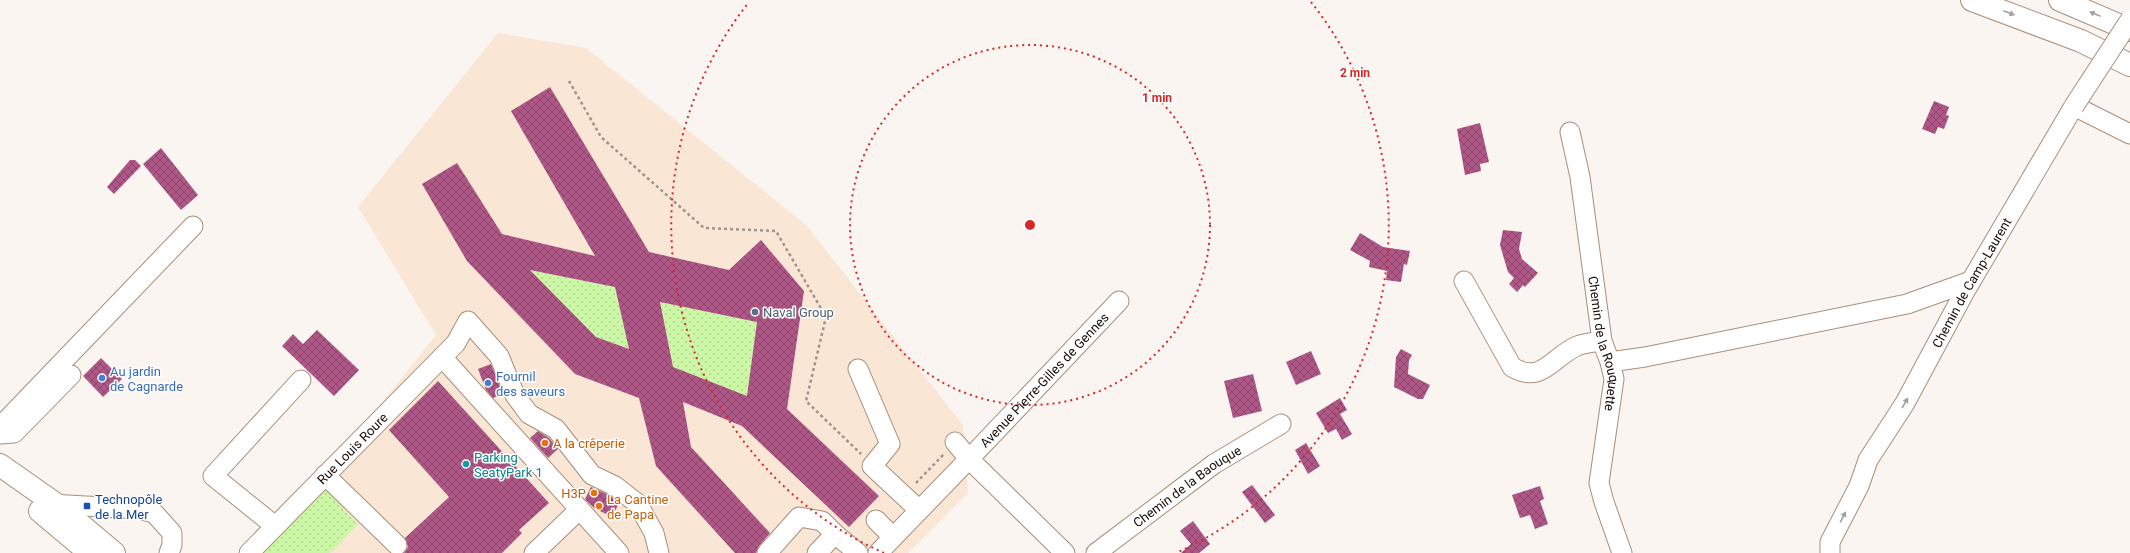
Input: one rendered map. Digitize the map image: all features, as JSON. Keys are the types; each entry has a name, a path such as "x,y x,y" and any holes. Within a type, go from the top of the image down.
{"main road":[{"path":"1972,0 2081,41 2130,65"},
{"path":"2060,0 2130,30"},
{"path":"0,465 114,553"},
{"path":"0,484 46,515 90,553"}],"street":[{"name":"Chemin de Camp-Laurent","path":"1830,553 1830,542 1859,486 1868,460 1905,403 1971,281 2074,106 2130,20"},
{"path":"2074,106 2130,134"},
{"name":"Chemin de la Rouquette","path":"1570,132 1580,178 1602,341 1610,362 1614,379 1599,483 1622,553"},
{"path":"0,426 193,226"},
{"path":"1464,281 1512,367 1522,374 1534,375 1578,346 1602,341"},
{"path":"1610,362 1645,357 1907,304 1971,281"},
{"name":"Avenue Pierre-Gilles de Gennes","path":"878,553 1119,301"},
{"name":"Rue Louis Roure","path":"249,553 456,343 468,320 499,356 515,395 530,414 556,429 592,475 615,486 638,504 654,533 659,553"},
{"path":"442,357 619,553"},
{"path":"858,369 890,444 872,466 919,510"},
{"path":"0,434 14,434 71,375"},
{"path":"275,526 213,476 301,380"},
{"name":"Chemin de la Baouque","path":"1096,553 1214,464 1281,424"},
{"name":"Avenue Pierre-Gilles de Gennes","path":"955,442 969,459"},
{"path":"969,459 1065,553"},
{"path":"0,474 49,504 100,553"},
{"path":"325,475 397,545"},
{"path":"49,504 139,509 154,514 172,533 172,545 169,553"},
{"path":"534,553 580,509"},
{"path":"767,553 799,517 822,521 858,553"},
{"path":"876,520 893,536"},
{"path":"817,553 835,534"}],"path":[{"path":"569,82 601,137 704,228 776,231 826,317 806,401 860,454"}],"shaded area":[{"path":"498,33 586,48 807,226 963,425 968,493 908,553 262,553 436,335 358,207"}],"green space":[{"path":"530,270 615,287 629,349 596,337"},
{"path":"660,302 757,322 747,396 673,367"},
{"path":"324,485 335,493 344,510 358,524 330,553 264,553"}],"building":[{"name":"Naval Group","path":"550,87 649,252 729,270 761,240 804,291 787,409 879,496 849,527 742,426 683,402 691,447 770,533 759,546 756,553 735,553 656,466 639,398 575,374 467,261 422,184 457,163 502,234 595,256 511,111","holes":["530,270 615,287 629,349 596,337","660,302 757,322 747,396 673,367"]},
{"path":"1934,101 1949,107 1946,115 1949,116 1944,129 1938,127 1935,134 1922,129"},
{"path":"1480,123 1489,162 1480,164 1481,171 1465,175 1457,129"},
{"path":"161,148 198,195 181,210 143,164"},
{"path":"130,160 135,160 141,166 114,194 107,187"},
{"path":"1503,230 1522,232 1519,249 1522,259 1538,273 1525,287 1523,285 1517,292 1509,284 1514,278 1508,272 1500,245"},
{"path":"1360,233 1383,247 1410,251 1407,265 1404,264 1401,282 1386,280 1387,271 1369,267 1370,261 1350,250"},
{"path":"317,330 359,370 334,396 282,346 293,334 303,344"},
{"path":"1401,349 1412,355 1409,360 1408,374 1430,385 1423,399 1418,399 1394,387 1396,357"},
{"path":"1311,351 1321,374 1296,385 1286,362"},
{"name":"Au jardin de Cagnarde","path":"101,358 122,379 103,397 83,376"},
{"path":"491,364 503,394 493,398 486,390 478,369"},
{"path":"1253,374 1262,411 1233,418 1224,381"},
{"name":"Parking SeatyPark 1","path":"438,381 549,503 519,530 522,533 502,553 404,553 408,547 405,538 449,497 389,430"},
{"path":"1340,398 1347,410 1340,414 1352,434 1342,440 1336,429 1328,433 1316,413"},
{"path":"538,431 549,438 558,449 548,458 530,438"},
{"path":"1306,443 1320,466 1308,474 1295,450"},
{"path":"1252,485 1275,515 1265,523 1242,492"},
{"path":"1540,486 1544,499 1540,501 1548,524 1535,529 1530,515 1520,518 1512,495"},
{"path":"591,487 609,495 619,503 612,517 594,508 585,499"},
{"path":"1193,521 1210,544 1199,553 1181,553 1191,544 1180,531"}],"place":[{"name":"Naval Group","path":"755,312"},
{"name":"Au jardin de Cagnarde","path":"102,378"},
{"name":"Fournil des saveurs","path":"488,383"},
{"name":"A la crêperie","path":"545,443"},
{"name":"Parking SeatyPark 1","path":"466,464"},
{"name":"H3P","path":"594,493"},
{"name":"Technopôle de la Mer","path":"87,506"},
{"name":"La Cantine de Papa","path":"599,506"}]}
